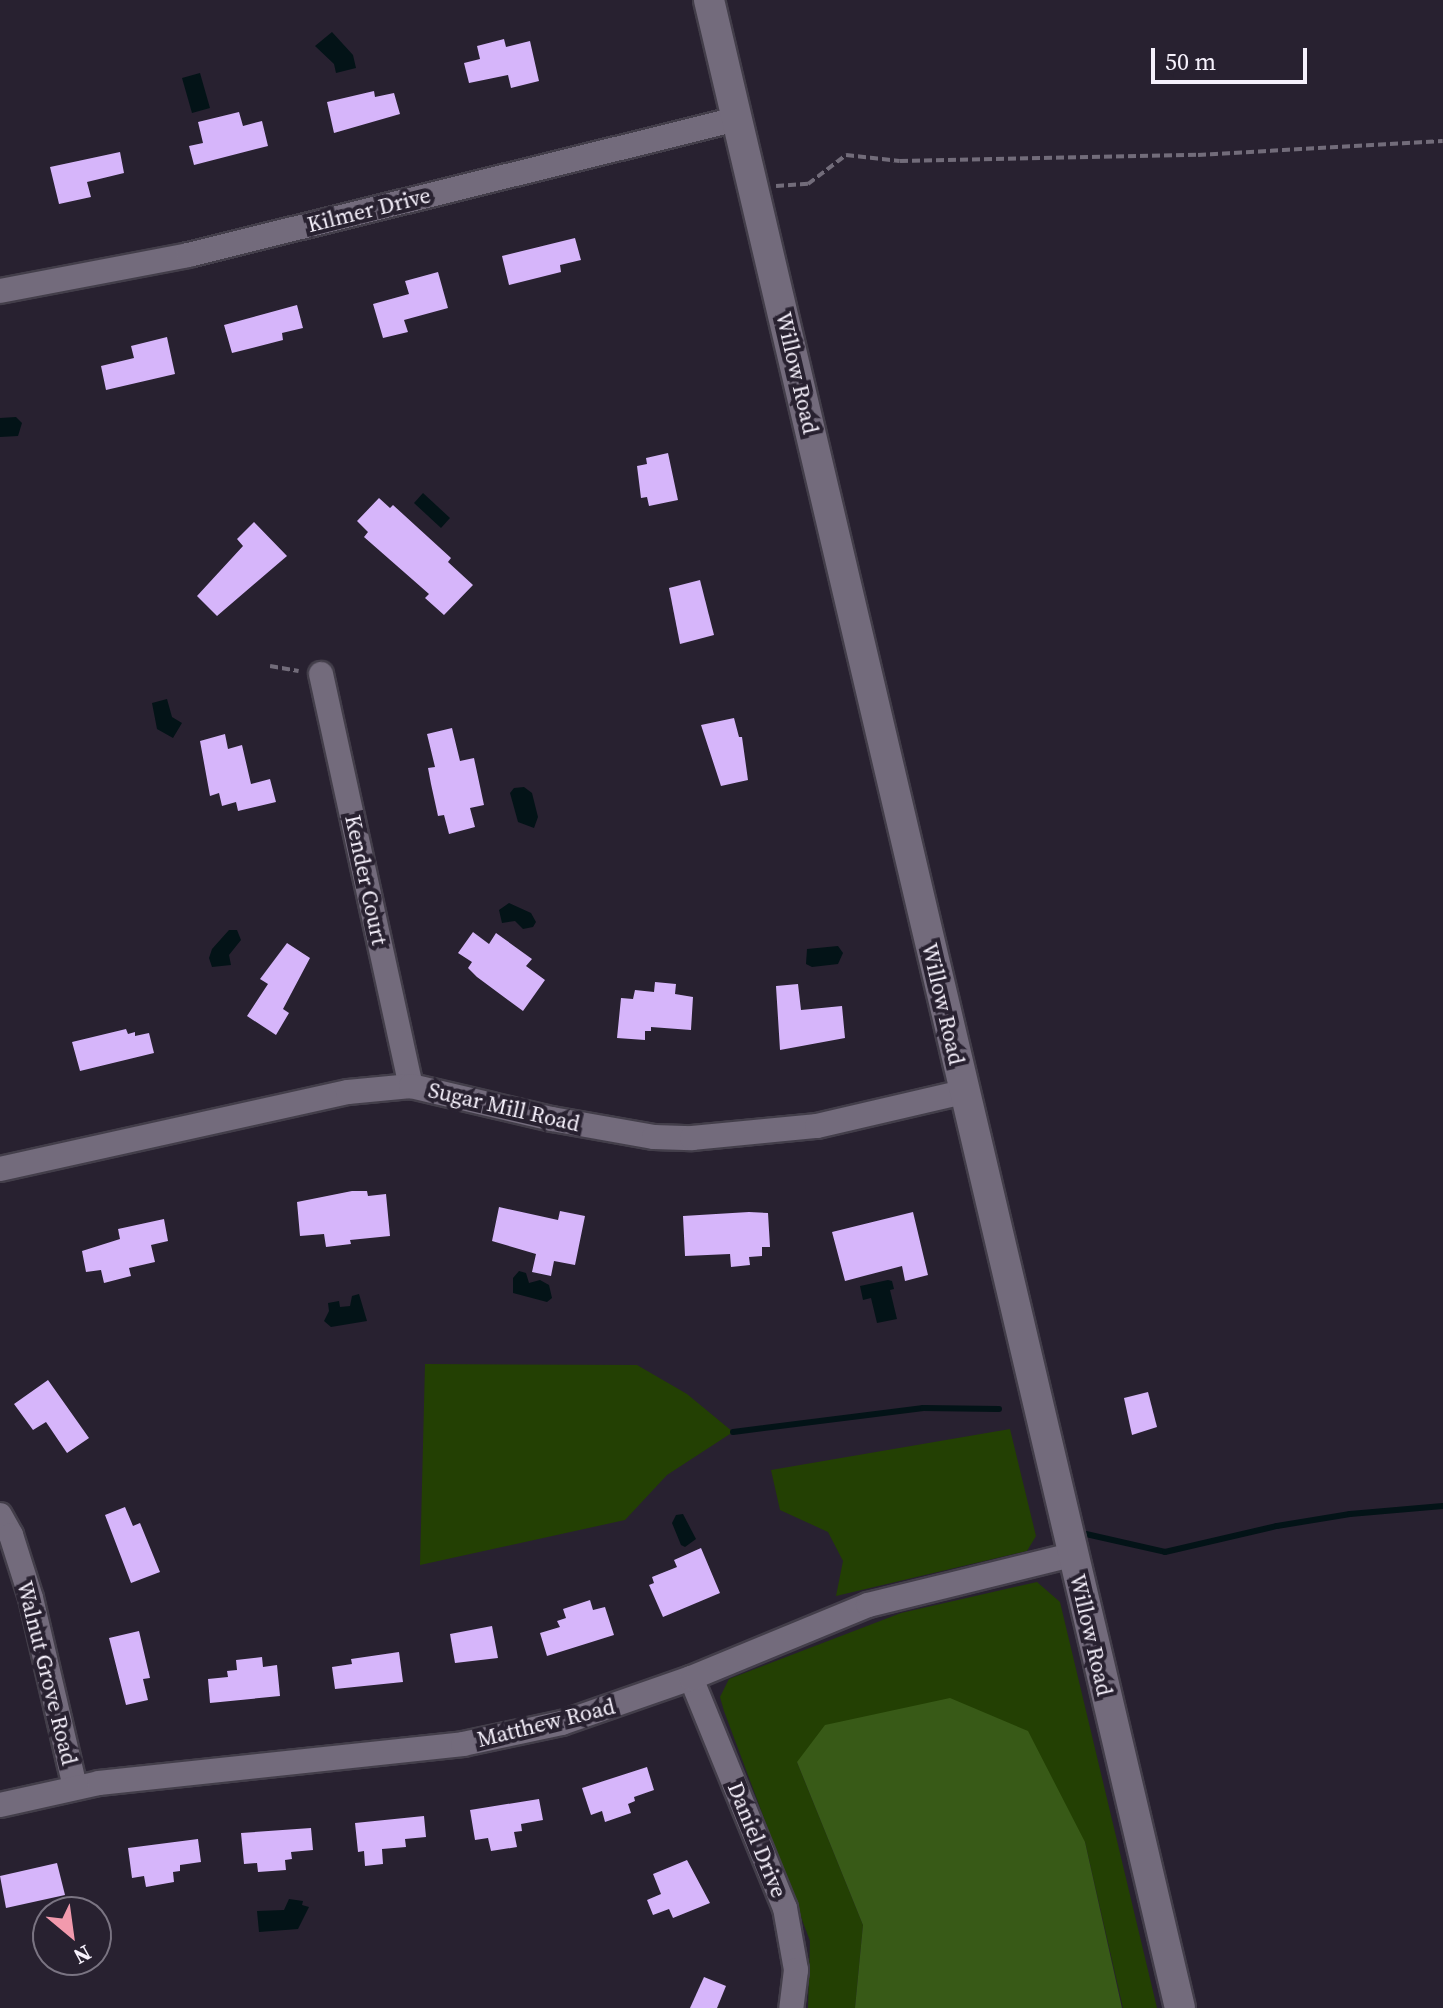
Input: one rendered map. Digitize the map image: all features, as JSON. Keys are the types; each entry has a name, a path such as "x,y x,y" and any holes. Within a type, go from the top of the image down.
{"street":[{"name":"Willow Road","path":"709,0 1180,2008"},
{"name":"Kilmer Drive","path":"0,291 188,255 737,119"},
{"name":"Kender Court","path":"321,674 411,1086"},
{"name":"Sugar Mill Road","path":"0,1169 348,1092 411,1086 552,1119 654,1137 692,1138 817,1126 963,1092"},
{"name":"Walnut Grove Road","path":"0,1515 11,1535 31,1598 75,1787"},
{"name":"Matthew Road","path":"0,1805 75,1787 463,1744 562,1723 691,1678 868,1605 1072,1555"},
{"name":"Daniel Drive","path":"691,1678 785,1908 796,1970 791,2008"}],"path":[{"path":"754,188 808,184 846,155 900,161 1198,155 1443,141"},
{"path":"270,666 321,674"}],"green space":[{"path":"425,1364 637,1365 687,1394 733,1432 667,1475 625,1520 420,1565"},
{"path":"1010,1429 1036,1536 1027,1551 836,1596 843,1561 828,1532 780,1510 771,1470"},
{"path":"1037,1582 1060,1602 1157,2008 1123,2008 1085,1842 797,1762 863,1925 855,2008 808,2008 810,1941 724,1711 720,1697 729,1679 901,1613"},
{"path":"950,1698 1028,1731 1085,1842 1122,2008 855,2008 863,1925 797,1762 825,1725"}],"shaded area":[{"path":"332,32 353,55 356,68 336,73 334,64 315,46"},
{"path":"200,73 210,108 192,113 182,78"},
{"path":"16,417 22,423 18,436 0,437 0,418"},
{"path":"423,493 450,518 441,528 414,503"},
{"path":"167,699 172,717 182,723 173,738 157,729 152,703"},
{"path":"524,787 532,793 538,817 534,828 518,822 510,793 514,788"},
{"path":"509,903 531,913 536,922 533,927 523,929 515,921 502,923 499,910"},
{"path":"229,930 237,930 241,940 229,955 231,965 212,967 209,958 212,949"},
{"path":"838,946 843,953 838,964 812,967 806,964 807,949"},
{"path":"519,1271 526,1273 529,1283 540,1280 549,1285 552,1298 547,1302 513,1293 513,1278"},
{"path":"892,1281 894,1289 890,1290 897,1319 877,1323 871,1298 863,1300 860,1286"},
{"path":"359,1294 367,1321 331,1327 324,1321 329,1311 328,1303 339,1301 340,1307 350,1306 352,1296"},
{"path":"683,1514 696,1539 685,1547 681,1545 672,1523 676,1515"},
{"path":"289,1899 303,1901 302,1905 309,1907 298,1929 259,1932 257,1911 284,1910"}],"building":[{"path":"504,39 506,47 530,41 539,81 511,88 508,75 469,83 464,63 480,59 477,46"},
{"path":"374,91 375,97 394,93 400,114 334,133 327,102"},
{"path":"239,112 243,126 262,121 268,146 194,165 189,146 203,143 198,122"},
{"path":"120,152 124,173 87,182 91,197 59,204 50,167"},
{"path":"575,238 581,260 560,265 561,272 509,285 502,256"},
{"path":"438,272 448,308 404,320 408,332 383,338 373,304 409,294 405,281"},
{"path":"297,305 303,328 282,333 283,340 232,353 224,325"},
{"path":"167,337 175,374 106,390 101,366 134,358 131,346"},
{"path":"668,453 678,500 649,506 647,497 641,498 637,466 647,464 646,458"},
{"path":"379,498 390,508 393,505 451,558 448,562 473,585 444,615 425,598 429,594 364,537 368,532 357,521"},
{"path":"254,522 287,556 217,616 197,596 243,546 237,539"},
{"path":"700,580 714,635 680,644 669,588"},
{"path":"734,718 739,737 742,737 748,780 721,786 701,725"},
{"path":"452,728 460,761 474,758 484,805 470,808 475,827 449,834 444,815 438,816 428,768 435,767 427,734"},
{"path":"225,734 228,749 242,745 251,784 270,779 276,802 238,811 236,802 222,806 219,793 210,796 200,741"},
{"path":"473,932 489,944 496,933 532,959 526,966 545,980 523,1011 477,977 468,968 472,962 458,953"},
{"path":"287,943 310,958 283,1009 289,1013 276,1035 247,1016 268,984 260,979"},
{"path":"655,982 676,984 675,994 693,997 691,1030 651,1027 651,1031 645,1031 645,1040 617,1038 621,998 633,999 635,990 654,992"},
{"path":"798,984 801,1010 842,1006 845,1038 780,1050 776,986"},
{"path":"126,1029 128,1034 135,1032 135,1036 149,1033 154,1053 80,1071 72,1042"},
{"path":"367,1191 368,1196 386,1194 390,1236 350,1240 351,1244 326,1247 324,1234 300,1236 297,1202"},
{"path":"499,1207 558,1220 560,1211 585,1216 575,1265 554,1261 551,1276 532,1272 536,1254 492,1241"},
{"path":"913,1212 928,1275 905,1281 902,1266 845,1281 832,1232"},
{"path":"768,1213 770,1247 762,1247 762,1256 749,1257 750,1265 731,1267 730,1254 685,1256 683,1216"},
{"path":"164,1219 168,1241 151,1245 155,1262 129,1268 131,1276 104,1283 101,1270 86,1272 82,1251 120,1239 118,1229"},
{"path":"48,1380 89,1438 67,1453 46,1422 33,1430 14,1404"},
{"path":"1148,1392 1157,1427 1132,1435 1124,1398"},
{"path":"125,1507 133,1526 140,1523 160,1572 131,1583 105,1515"},
{"path":"701,1548 720,1593 663,1617 649,1585 654,1583 652,1577 677,1567 674,1560"},
{"path":"590,1600 593,1610 605,1607 614,1635 547,1656 540,1633 560,1627 557,1621 566,1618 563,1609"},
{"path":"492,1626 498,1658 455,1663 450,1634"},
{"path":"139,1631 150,1678 143,1679 148,1700 126,1705 109,1638"},
{"path":"399,1652 403,1682 335,1689 332,1667 352,1664 351,1659"},
{"path":"262,1657 263,1667 277,1665 280,1696 210,1703 208,1679 228,1677 227,1671 237,1670 236,1660"},
{"path":"647,1767 654,1790 634,1797 635,1801 628,1804 631,1813 605,1822 602,1811 591,1815 582,1788"},
{"path":"539,1799 543,1820 521,1824 522,1831 514,1832 517,1847 491,1851 488,1838 475,1840 470,1810"},
{"path":"424,1816 426,1837 405,1839 406,1847 382,1849 383,1864 365,1866 364,1851 358,1852 355,1823"},
{"path":"311,1828 313,1850 291,1852 292,1859 285,1860 286,1870 258,1872 257,1863 244,1864 241,1833"},
{"path":"198,1839 201,1862 180,1865 180,1871 173,1872 174,1882 146,1887 144,1876 132,1878 128,1848"},
{"path":"687,1860 710,1903 673,1918 669,1909 653,1915 647,1900 661,1894 653,1874"},
{"path":"57,1863 65,1895 32,1896 32,1902 6,1908 0,1876"},
{"path":"704,1977 726,1986 717,2008 690,2008"}],"waterway":[{"path":"733,1432 923,1408 999,1409"},
{"path":"1086,1534 1165,1552 1277,1526 1350,1514 1443,1506"}]}
